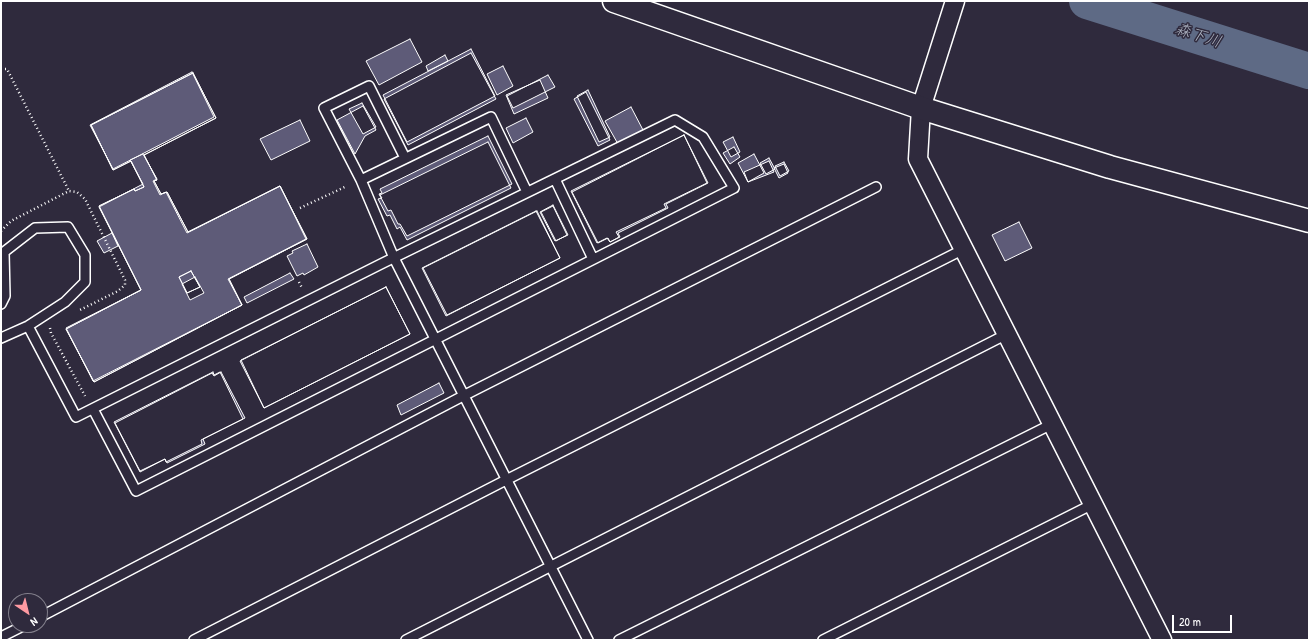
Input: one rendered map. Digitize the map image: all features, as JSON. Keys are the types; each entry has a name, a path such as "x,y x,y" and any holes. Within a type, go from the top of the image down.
{"street":[{"path":"614,1 921,108 1110,167 1309,221"},
{"path":"955,1 921,108 918,158 1162,640"}],"lane":[{"path":"405,158 369,86 324,108 360,180 394,258 588,640"},
{"path":"360,180 491,117 527,192"},
{"path":"28,326 76,417 527,192 675,120 703,137 734,188 136,491 93,409"},
{"path":"555,179 593,259"},
{"path":"48,613 463,396 876,187"},
{"path":"1,304 5,296 4,252 35,228 68,227 85,255 85,282 65,302 28,326 1,338"},
{"path":"194,640 506,480 964,249"},
{"path":"406,640 1007,334"},
{"path":"619,640 1052,424"},
{"path":"824,640 1093,504"}],"path":[{"path":"1,69 7,69 69,191"},
{"path":"300,208 360,180"},
{"path":"1,231 11,222 69,191 77,192 85,199 125,280 124,285 118,291 76,312"},
{"path":"295,292 302,288 299,282"},
{"path":"50,326 51,333 84,396 87,398"}],"building":[{"path":"410,39 422,62 379,85 366,61"},
{"path":"471,49 495,96 407,142 383,95"},
{"path":"471,53 496,99 408,145 384,99"},
{"path":"445,55 448,61 428,71 426,66"},
{"path":"503,66 513,86 497,95 487,74"},
{"path":"192,72 214,117 113,169 90,125"},
{"path":"193,73 216,118 144,155 157,180 154,181 161,194 167,192 188,232 280,186 307,239 229,279 242,305 94,382 66,329 141,290 99,206 134,189 135,191 144,187 131,161 113,170 91,125","holes":["191,271 200,287 187,293 179,277"]},
{"path":"193,73 216,118 144,155 157,180 154,181 161,194 167,192 188,232 280,186 307,239 229,279 242,305 94,382 66,329 141,290 99,206 134,189 135,191 144,187 131,161 113,170 91,125"},
{"path":"548,75 555,87 513,108 507,96"},
{"path":"540,80 548,98 514,114 506,95"},
{"path":"588,90 610,137 599,142 577,96"},
{"path":"586,92 610,140 598,146 574,99"},
{"path":"362,103 376,127 363,134 349,109"},
{"path":"363,106 376,130 365,136 355,154 337,120"},
{"path":"631,107 643,130 618,144 605,121"},
{"path":"526,118 533,132 513,143 506,128"},
{"path":"300,120 310,141 271,160 260,139"},
{"path":"684,135 707,183 664,204 666,208 616,232 619,237 610,242 607,238 597,243 571,191"},
{"path":"684,135 708,183 666,204 668,208 618,233 620,237 610,242 608,238 598,243 572,192"},
{"path":"488,136 512,184 407,236 400,224 398,224 391,210 388,211 379,194 382,193 380,189"},
{"path":"733,137 740,152 731,157 723,142"},
{"path":"488,142 511,188 407,240 400,227 397,229 390,215 387,216 378,199 382,198 380,195"},
{"path":"734,147 740,157 730,164 723,153"},
{"path":"143,154 157,179 153,181 160,195 166,192 187,233 280,186 306,239 228,279 242,305 93,381 66,328 141,290 99,207 143,184 130,160","holes":["195,277 204,293 190,300 182,284"]},
{"path":"754,154 764,173 748,182 738,163"},
{"path":"769,158 775,169 766,174 760,163"},
{"path":"769,161 774,172 748,182 744,172"},
{"path":"784,162 789,171 780,176 775,166"},
{"path":"784,164 788,173 779,178 774,168"},
{"path":"553,205 568,235 555,241 540,212"},
{"path":"553,206 567,235 556,241 541,212"},
{"path":"536,211 560,258 446,316 422,268"},
{"path":"537,211 560,258 447,315 423,268"},
{"path":"1019,222 1032,248 1005,261 992,235"},
{"path":"112,233 118,246 104,253 97,241"},
{"path":"307,244 318,267 304,275 303,273 297,276 287,256 293,253 292,251"},
{"path":"191,271 200,287 187,293 179,277"},
{"path":"290,273 294,279 247,303 244,297"},
{"path":"386,287 410,334 264,408 241,360"},
{"path":"386,287 410,334 264,408 240,361"},
{"path":"213,372 214,375 220,372 243,419 201,440 202,444 166,462 165,459 140,472 114,422"},
{"path":"221,372 245,418 203,439 205,444 167,463 165,459 140,471 115,423 212,373 214,376"},
{"path":"439,383 444,393 401,415 397,405"}],"waterway":[{"name":"森下川","path":"1087,1 1309,71"}]}
